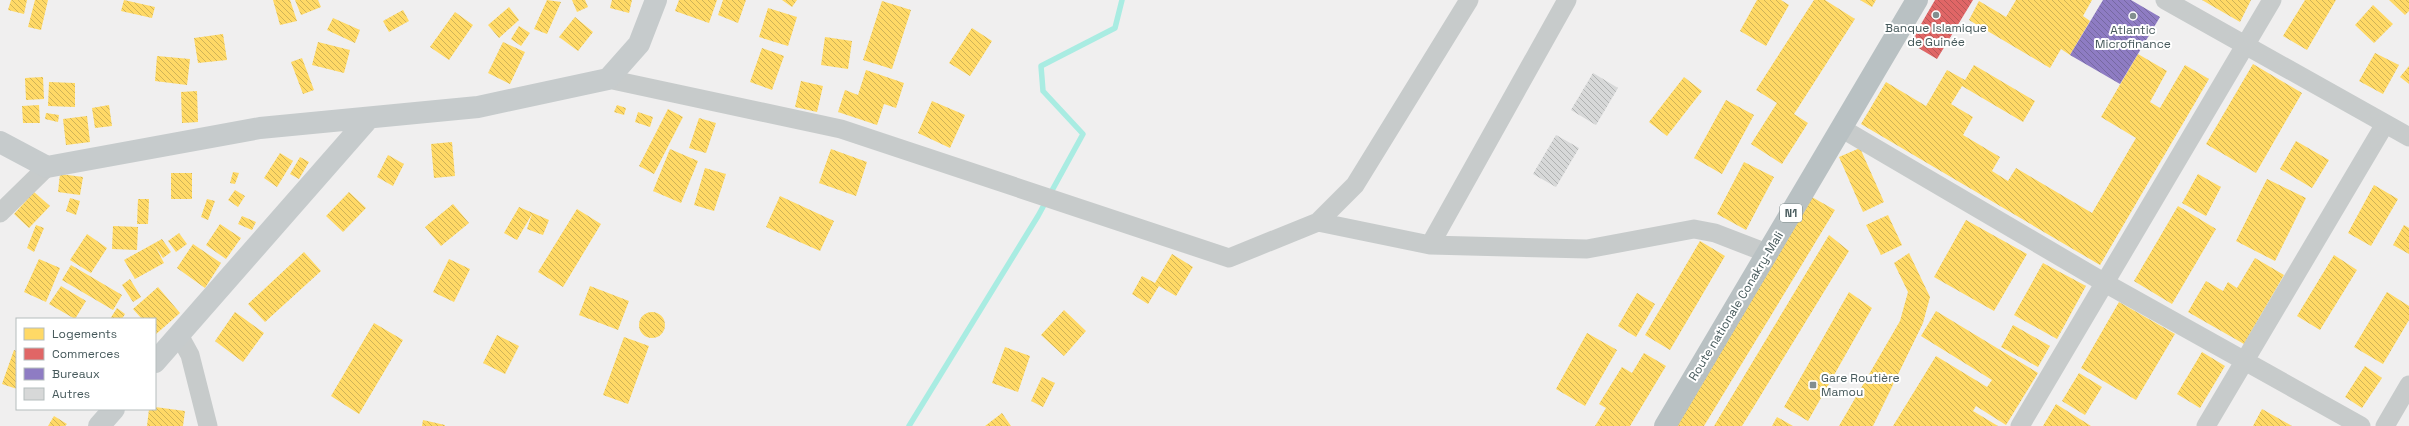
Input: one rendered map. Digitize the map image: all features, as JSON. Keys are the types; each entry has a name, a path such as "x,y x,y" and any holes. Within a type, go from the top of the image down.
{"highway":[{"name":"Route nationale Conakry-Mali","path":"1665,426 1917,0"}],"street":[{"path":"608,80 639,44 656,0"},
{"path":"0,213 47,167 260,128 478,107 608,80 841,129 1229,258 1318,222 1355,185 1469,0"},
{"path":"1430,244 1566,0"},
{"path":"2165,0 2409,137"},
{"path":"2020,426 2272,0"},
{"path":"156,361 369,118"},
{"path":"2206,426 2385,124"},
{"path":"1841,128 2105,283 2361,426"},
{"path":"0,142 47,167"},
{"path":"1318,222 1430,244 1587,249 1694,229 1715,233 1767,253"},
{"path":"179,336 190,355 208,426"},
{"path":"2384,426 2409,385"},
{"path":"99,426 113,410"}],"building: Logements":[{"path":"11,0 27,0 24,14 8,10"},
{"path":"35,0 48,0 41,30 28,27"},
{"path":"124,0 155,7 152,18 121,11"},
{"path":"273,0 290,0 297,21 280,25"},
{"path":"295,0 318,0 321,7 301,15"},
{"path":"547,0 561,2 547,34 534,29"},
{"path":"572,0 585,0 588,7 577,12"},
{"path":"612,0 632,0 629,13 610,8"},
{"path":"679,0 717,0 709,23 675,11"},
{"path":"723,0 746,0 738,23 718,15"},
{"path":"782,0 797,0 792,7"},
{"path":"1757,0 1781,0 1789,5 1766,46 1740,31"},
{"path":"1814,0 1825,0 1855,19 1794,114 1808,123 1782,164 1751,144 1777,103 1756,90"},
{"path":"1860,0 1876,0 1872,7"},
{"path":"2016,0 2092,0 2083,16 2090,21 2070,55 2061,49 2050,68 1969,20 1979,1 2006,17"},
{"path":"2202,0 2251,0 2240,22"},
{"path":"2305,0 2336,0 2307,50 2283,36"},
{"path":"2389,0 2409,0 2409,11 2405,15"},
{"path":"882,1 911,10 892,69 863,60"},
{"path":"2373,5 2393,24 2374,43 2355,25"},
{"path":"509,7 519,20 499,38 488,25"},
{"path":"768,8 797,17 788,46 759,37"},
{"path":"403,10 409,21 389,32 383,21"},
{"path":"455,12 473,25 449,60 430,47"},
{"path":"575,17 593,32 578,51 559,37"},
{"path":"333,18 360,30 355,43 327,30"},
{"path":"519,26 530,33 521,46 511,39"},
{"path":"972,28 992,41 970,76 949,63"},
{"path":"223,34 227,60 198,63 194,38"},
{"path":"825,37 852,41 848,69 821,65"},
{"path":"318,42 350,50 344,73 312,65"},
{"path":"503,42 525,52 510,84 488,73"},
{"path":"762,48 784,56 772,90 750,82"},
{"path":"2375,53 2399,65 2383,94 2359,81"},
{"path":"2138,54 2167,71 2150,102 2160,108 2185,65 2209,79 2100,265 1861,124 1886,82 1926,106 1947,70 1965,80 1974,65 2035,101 2023,122 1962,86 1951,104 1973,117 1963,135 2000,157 1992,171 2008,181 2016,168 2092,213 2136,138 2101,117"},
{"path":"157,56 190,59 187,85 155,81"},
{"path":"302,58 314,90 303,94 291,62"},
{"path":"2253,64 2302,93 2256,173 2206,144"},
{"path":"2409,66 2409,84 2400,77"},
{"path":"866,70 904,83 896,108 884,104 877,125 838,112 845,90 858,95"},
{"path":"43,77 44,99 26,100 25,78"},
{"path":"1684,77 1702,91 1667,136 1649,122"},
{"path":"801,81 823,86 817,112 795,107"},
{"path":"49,82 75,83 75,107 48,106"},
{"path":"197,91 198,122 182,123 181,92"},
{"path":"1726,100 1754,115 1722,174 1694,158"},
{"path":"932,101 965,115 950,148 918,133"},
{"path":"39,105 40,123 23,123 22,106"},
{"path":"109,105 112,126 95,128 92,108"},
{"path":"617,105 626,108 624,115 614,112"},
{"path":"668,109 683,117 654,174 639,166"},
{"path":"638,112 653,117 650,127 635,122"},
{"path":"46,113 59,115 58,122 45,119"},
{"path":"87,116 90,142 66,145 63,119"},
{"path":"699,118 716,123 706,153 689,148"},
{"path":"2296,141 2329,160 2312,188 2280,169"},
{"path":"452,142 455,176 434,178 431,144"},
{"path":"1860,148 1884,202 1863,212 1839,157"},
{"path":"670,149 698,161 681,203 653,191"},
{"path":"831,149 867,162 856,196 819,183"},
{"path":"280,153 293,161 277,187 264,178"},
{"path":"388,155 404,164 393,186 377,177"},
{"path":"300,157 309,162 299,179 290,174"},
{"path":"1744,162 1774,177 1746,230 1717,214"},
{"path":"705,168 726,174 714,211 694,205"},
{"path":"233,172 239,173 235,184 230,183"},
{"path":"171,173 192,173 192,199 171,199"},
{"path":"60,174 83,177 80,195 58,192"},
{"path":"2198,174 2221,187 2206,216 2182,203"},
{"path":"2267,179 2306,198 2275,261 2236,241"},
{"path":"2374,185 2398,199 2371,246 2348,233"},
{"path":"235,190 245,196 238,207 228,200"},
{"path":"34,192 50,206 29,228 14,214"},
{"path":"349,192 366,208 343,232 326,216"},
{"path":"780,196 834,221 820,251 766,227"},
{"path":"1810,196 1835,210 1704,426 1676,426"},
{"path":"70,198 80,201 76,215 66,211"},
{"path":"138,199 149,199 148,224 137,224"},
{"path":"207,199 215,201 208,220 201,217"},
{"path":"453,204 469,223 441,246 425,227"},
{"path":"2178,206 2216,229 2172,304 2134,281"},
{"path":"519,207 549,220 543,235 527,229 532,214 517,240 504,233"},
{"path":"577,209 601,224 563,287 538,272"},
{"path":"1888,215 1902,245 1881,255 1866,225"},
{"path":"242,216 256,222 252,230 238,224"},
{"path":"1966,220 2027,254 1994,311 1934,277"},
{"path":"220,224 241,238 226,259 206,245"},
{"path":"36,225 44,228 34,252 27,248"},
{"path":"2404,225 2409,228 2409,254 2393,245"},
{"path":"113,226 138,227 137,250 112,249"},
{"path":"179,233 187,244 176,252 168,241"},
{"path":"87,234 107,248 91,273 70,260"},
{"path":"1829,235 1849,251 1742,426 1714,426"},
{"path":"162,239 171,252 163,258 155,246 164,263 135,279 124,260"},
{"path":"1700,241 1725,256 1670,350 1645,335"},
{"path":"193,244 221,263 205,288 177,268"},
{"path":"304,252 321,271 265,322 248,304"},
{"path":"1909,253 1930,297 1923,323 1873,426 1839,426 1900,321 1908,292 1894,263"},
{"path":"1172,254 1193,267 1176,296 1159,286 1148,304 1132,294 1142,276 1155,283"},
{"path":"2334,255 2357,270 2320,330 2297,316"},
{"path":"2255,258 2284,275 2244,344 2188,312 2206,281 2223,291 2228,282 2237,288"},
{"path":"39,259 60,268 46,302 24,292"},
{"path":"449,259 470,269 454,302 433,292"},
{"path":"2043,263 2086,286 2057,339 2014,315"},
{"path":"71,265 122,295 113,310 62,280"},
{"path":"130,279 141,297 133,302 122,285"},
{"path":"61,286 86,301 76,318 49,304"},
{"path":"590,286 629,301 618,330 579,315"},
{"path":"158,287 180,313 156,334 156,318 141,318 133,309"},
{"path":"1849,292 1872,308 1808,421 1784,407"},
{"path":"2387,292 2409,306 2409,320 2383,364 2354,347"},
{"path":"1637,293 1655,304 1636,337 1618,326"},
{"path":"2119,302 2175,334 2136,400 2081,368"},
{"path":"117,308 125,314 123,318 111,318"},
{"path":"1064,310 1086,331 1064,356 1041,335"},
{"path":"1936,311 2038,373 2006,425 1976,406 1973,411 1998,426 1893,426 1936,356 1987,387 1992,380 1921,336"},
{"path":"235,312 264,333 243,362 215,341"},
{"path":"652,312 661,316 665,325 661,334 652,338 643,334 639,325 643,316"},
{"path":"374,323 403,340 359,414 331,396"},
{"path":"2013,325 2050,346 2038,367 2001,347"},
{"path":"1587,333 1617,350 1585,406 1556,389"},
{"path":"497,335 519,346 505,374 483,363"},
{"path":"624,337 649,346 628,404 603,395"},
{"path":"1005,347 1030,356 1018,392 992,383"},
{"path":"14,350 16,351 16,389 2,384"},
{"path":"2202,352 2225,366 2200,408 2177,394"},
{"path":"1644,353 1666,366 1630,426 1595,426 1606,408 1599,404 1622,367 1632,373"},
{"path":"2365,366 2382,378 2362,408 2345,397"},
{"path":"2079,373 2102,387 2085,415 2062,401"},
{"path":"1042,377 1055,383 1043,407 1031,401"},
{"path":"2056,404 2091,426 2043,426"},
{"path":"156,407 185,411 183,426 147,426 149,410 156,410"},
{"path":"2262,409 2292,426 2253,426"},
{"path":"1002,413 1011,426 985,426"},
{"path":"54,416 67,424 65,426 48,426"},
{"path":"1777,417 1793,426 1772,426"},
{"path":"423,420 445,425 445,426 422,426"}],"building: Commerces":[{"path":"1935,0 1973,0 1937,59 1910,43"}],"building: Bureaux":[{"path":"2103,0 2131,0 2160,17 2120,84 2070,55"}],"building: Autres":[{"path":"1593,73 1618,88 1596,125 1571,110"},
{"path":"1556,135 1579,148 1556,187 1533,174"}],"waterway":[{"path":"909,426 1038,216 1083,134 1043,91 1041,66 1115,28 1122,0"}],"place":[{"name":"Banque Islamique de Guinée","path":"1936,15"},
{"name":"Atlantic Microfinance","path":"2133,16"},
{"name":"Gare Routière Mamou","path":"1813,385"}]}
